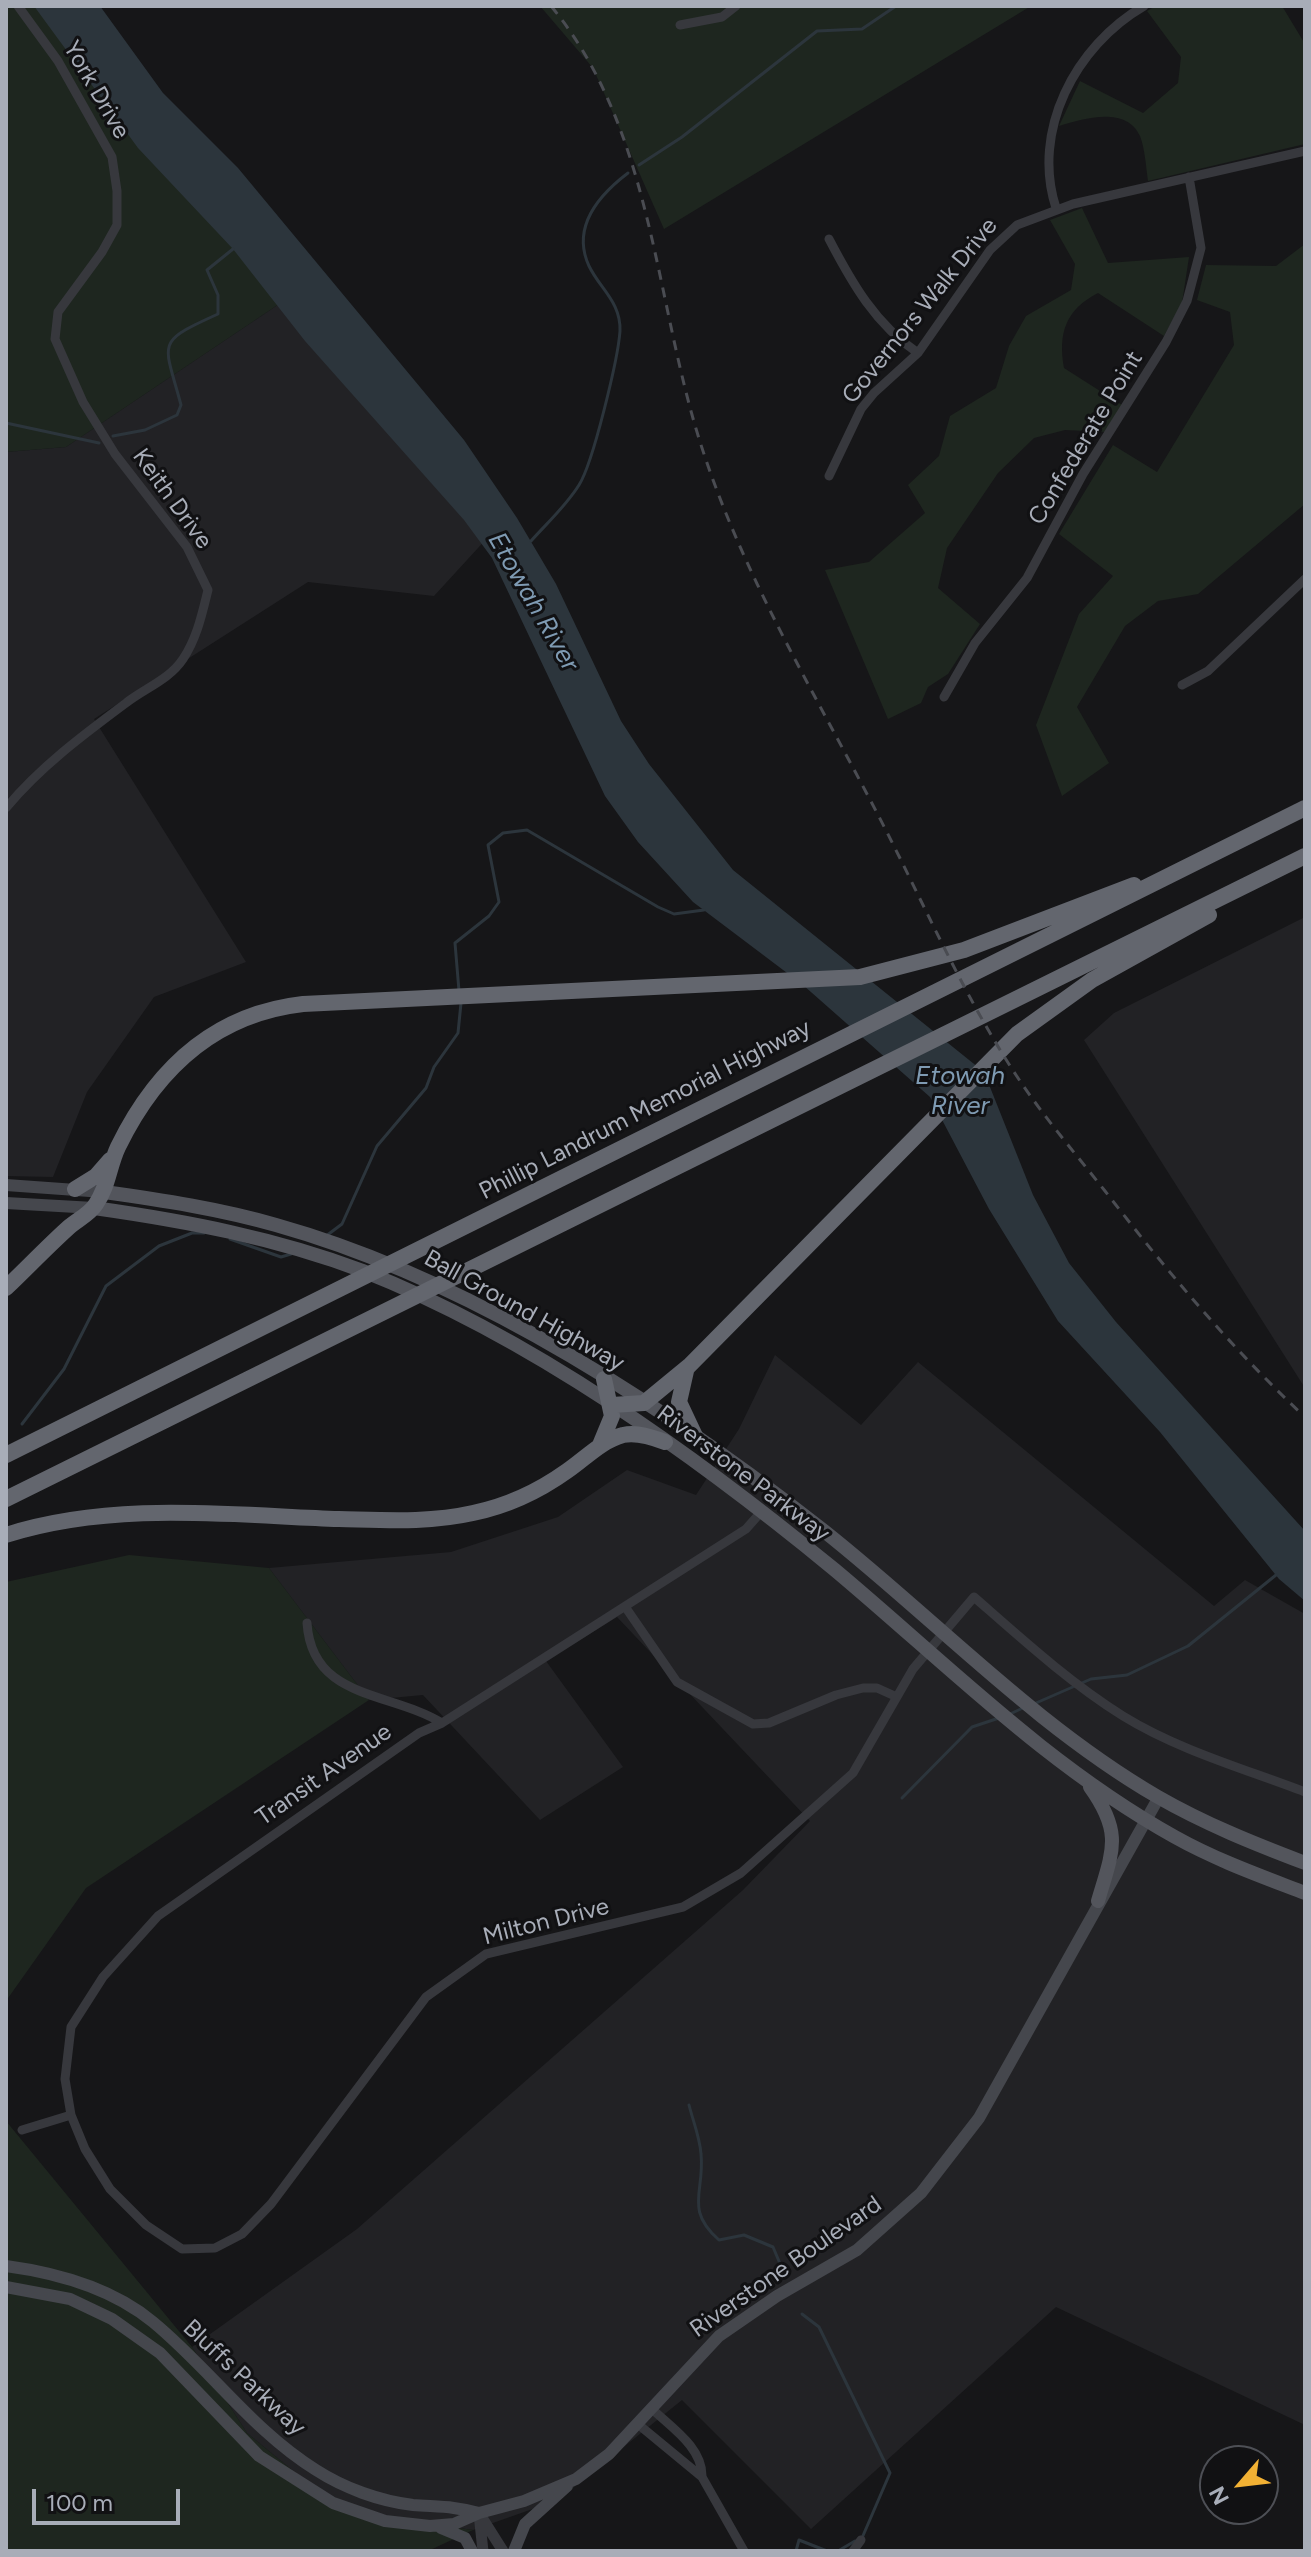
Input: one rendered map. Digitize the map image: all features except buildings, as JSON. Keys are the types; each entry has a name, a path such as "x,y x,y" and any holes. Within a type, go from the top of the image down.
{"highway":[{"name":"Phillip Landrum Memorial Highway","path":"6,1455 1305,808"},
{"path":"6,1288 68,1228 94,1208 104,1192 115,1153 141,1103 160,1078 185,1053 233,1022 290,1005 860,977 929,961 1214,854"},
{"path":"6,1499 1305,856"},
{"path":"612,1405 644,1403 689,1366 1000,1049 1038,1017 1119,964 1305,862"},
{"path":"75,1189 96,1176 115,1153"},
{"path":"689,1366 680,1385 679,1402 695,1436"},
{"path":"600,1445 612,1424 612,1405 604,1379"},
{"path":"6,1535 81,1518 146,1513 409,1520 455,1517 526,1495 566,1472 600,1445 630,1434 665,1442"}],"main road":[{"name":"Ball Ground Highway","path":"6,1185 104,1192 216,1210 315,1237 418,1276 488,1311 644,1403"},
{"path":"6,1203 94,1208"},
{"name":"Riverstone Parkway","path":"94,1208 212,1226 293,1248 411,1291 482,1327 612,1405 761,1512 1023,1734 1085,1780 1209,1854 1305,1893"},
{"name":"Riverstone Parkway","path":"644,1403 695,1436 828,1535 1039,1714 1159,1797 1226,1831 1305,1863"},
{"path":"1085,1780 1108,1812 1113,1830 1114,1846 1098,1901"},
{"path":"1146,1819 1159,1797"},
{"name":"Riverstone Boulevard","path":"479,2513 524,2501 576,2479 639,2425 719,2336 777,2296 857,2250 921,2193 979,2118 1146,1819"},
{"name":"Bluffs Parkway","path":"6,2266 71,2279 112,2296 152,2321 276,2442 317,2471 384,2500 415,2505 451,2505 479,2513"},
{"name":"Bluffs Parkway","path":"6,2287 70,2299 112,2319 160,2353 259,2456 333,2503 385,2521 430,2526 454,2524 479,2513"},
{"path":"217,2412 231,2398"},
{"path":"514,2551 525,2524 576,2479"},
{"path":"430,2526 456,2532 472,2551"}],"street":[{"name":"York Drive","path":"18,6 58,61 112,157 117,191 117,225 102,252 58,312 56,328"},
{"path":"680,25 722,17 736,6"},
{"path":"1056,208 1047,158 1059,103 1104,39 1144,6"},
{"name":"Governors Walk Drive","path":"829,476 861,409 918,353 990,250 1017,225 1056,208 1305,151"},
{"name":"Confederate Point","path":"944,697 975,643 1027,578 1083,474 1166,342 1187,301 1201,248 1189,177"},
{"path":"829,239 857,292 882,321 918,353"},
{"name":"Keith Drive","path":"6,808 31,779 131,699 163,681 182,661 198,631 208,590 187,547 115,454 83,402 55,339 56,328"},
{"path":"1182,685 1208,671 1305,579"},
{"name":"Transit Avenue","path":"99,2171 71,2115 65,2079 71,2027 103,1977 158,1916 419,1733 442,1723 626,1608 746,1529 761,1512"},
{"name":"Milton Drive","path":"99,2171 110,2189 146,2225 182,2249 215,2248 242,2234 271,2204 426,1997 486,1954 683,1907 741,1873 853,1773 897,1697 928,1652 974,1597 1078,1685 1126,1717 1188,1747 1305,1792"},
{"path":"626,1608 677,1682 753,1724 769,1723 840,1694 872,1688 897,1697"},
{"path":"307,1623 309,1645 319,1666 339,1683 419,1709 442,1723"},
{"path":"22,2130 71,2115"},
{"path":"652,2409 685,2439 703,2463 702,2477"},
{"path":"639,2425 702,2477 744,2551"},
{"path":"479,2513 483,2551"},
{"path":"479,2513 503,2551"},
{"path":"853,2551 861,2540"}],"shaded area":[{"path":"6,6 66,6 288,298 66,447 6,452"},
{"path":"540,6 1031,6 664,229 593,68"},
{"path":"1156,6 1282,6 1305,44 1305,144 1148,181 1140,136 1125,120 1103,117 1059,126 1080,81 1143,113 1178,83 1181,57 1147,11"},
{"path":"1082,208 1108,263 1189,257 1182,303 1164,336 1098,293 1071,315 1063,334 1064,368 1122,405 1106,432 1065,430 1034,438 998,473 947,548 938,588 980,624 948,674 928,687 921,703 888,719 825,570 869,562 925,513 908,485 939,456 950,416 996,388 1009,346 1026,316 1071,290 1075,264 1050,220"},
{"path":"1305,244 1305,504 1198,594 1158,601 1125,626 1077,707 1109,763 1062,796 1036,725 1079,614 1113,576 1059,534 1113,445 1157,472 1234,345 1230,312 1197,300 1206,265 1276,266"},
{"path":"288,298 489,536 434,596 308,582 94,719 246,962 154,997 87,1092 53,1177 6,1176 6,452 66,447"},
{"path":"1305,917 1305,1388 1084,1040 1114,1013"},
{"path":"775,1355 861,1425 918,1362 1214,1606 1245,1580 1305,1614 1305,2425 1056,2307 811,2529 682,2400 558,2500 473,2530 373,2516 320,2493 247,2433 192,2347 357,2229 743,1890 810,1821 617,1617 546,1661 623,1767 540,1820 423,1695 369,1700 269,1568 451,1552 558,1517 627,1470 696,1495 739,1429"},
{"path":"129,1555 269,1568 369,1700 86,1888 6,2001 6,1582"},
{"path":"6,2121 192,2347 247,2433 320,2493 373,2516 473,2530 428,2551 6,2551"}],"water":[{"name":"Etowah River","path":"34,6 100,6 163,93 238,168 464,440 517,518 556,584 621,721 649,764 733,870 984,1072 1033,1195 1069,1263 1116,1322 1305,1531 1305,1601 1279,1579 1160,1432 1058,1321 989,1209 930,1097 803,985 693,902 638,842 605,796 492,558 464,520 305,341 233,249 138,148"}],"waterway":[{"path":"639,165 682,137 817,31 862,29 896,6"},
{"path":"531,541 579,485 604,410 618,345 619,321 614,304 589,266 583,238 598,202 628,173"},
{"path":"113,436 145,430 177,415 181,405 168,356 169,346 183,331 218,314 218,295 207,270 233,249"},
{"path":"6,423 99,443"},
{"path":"459,991 455,943 489,916 499,902 488,845 503,833 527,830 674,914 704,910"},
{"path":"326,1236 342,1224 377,1146 426,1088 434,1067 458,1033 461,1003"},
{"path":"22,1424 64,1369 106,1286 159,1246 192,1233 204,1233"},
{"path":"230,1239 281,1257 291,1254"},
{"path":"1036,1703 1091,1679 1127,1675 1188,1646 1276,1575"},
{"path":"1010,1714 1025,1707"},
{"path":"902,1798 972,1727 999,1718"},
{"path":"689,2105 700,2148 698,2200 702,2219 719,2240 744,2235 773,2247 781,2266"},
{"path":"802,2314 819,2327 890,2473 862,2538"},
{"path":"796,2551 799,2540 827,2551"},
{"path":"838,2551 855,2541"}],"railway":[{"path":"551,6 586,56 612,109 632,165 688,400 705,457 739,544 779,629 975,1007 1037,1105 1152,1250 1200,1308 1305,1417"}]}
